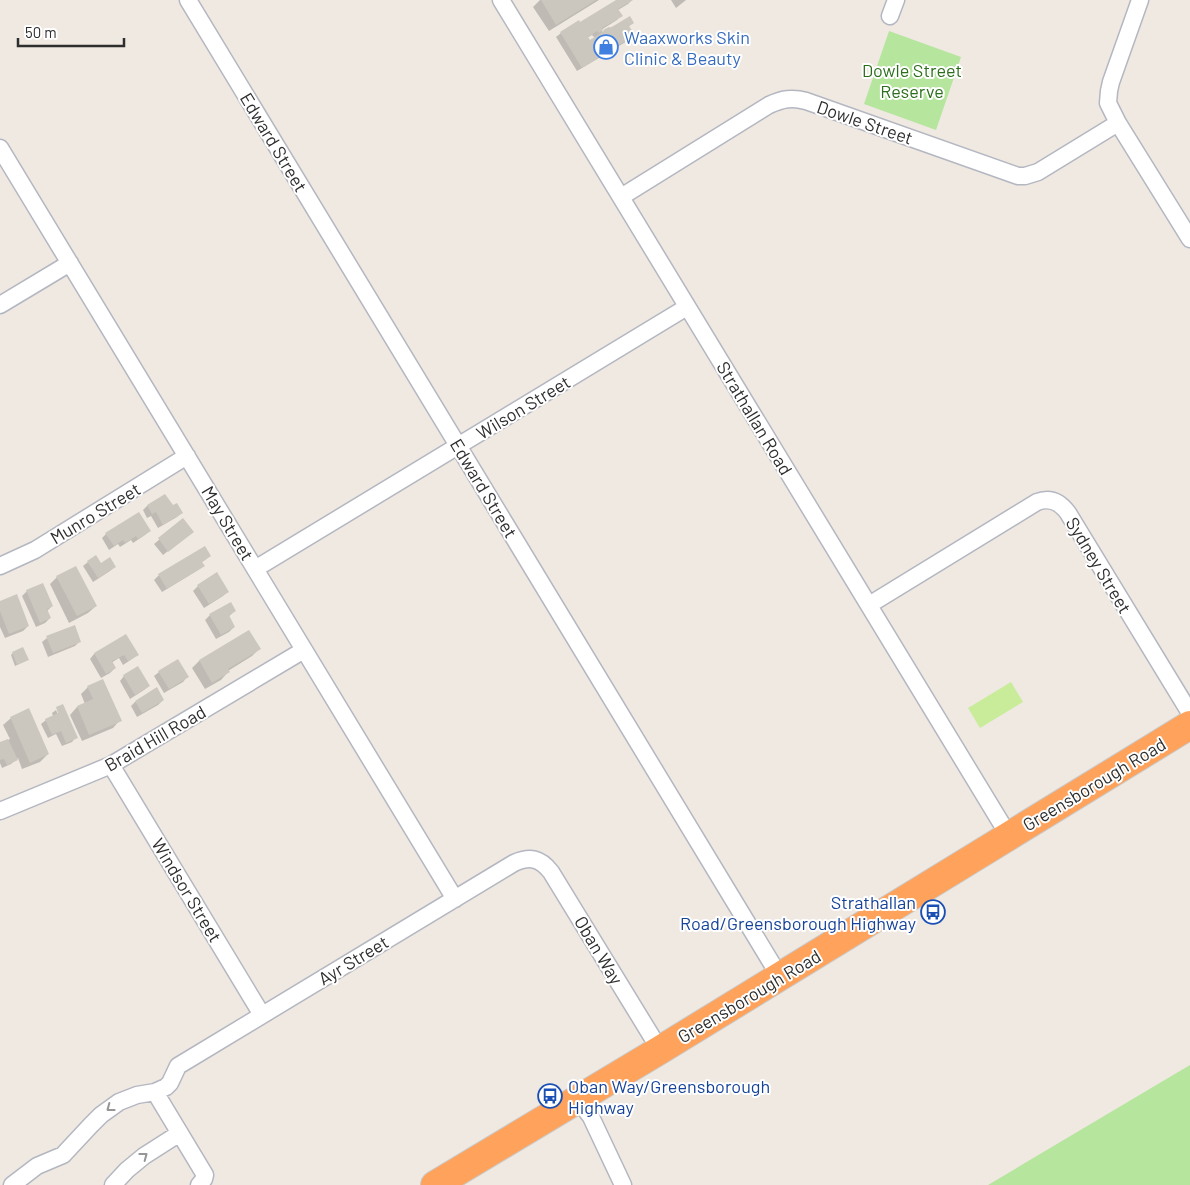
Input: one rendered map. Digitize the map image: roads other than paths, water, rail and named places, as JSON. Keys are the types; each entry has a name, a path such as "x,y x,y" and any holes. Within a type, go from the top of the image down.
{"highway":[{"name":"Greensborough Road","path":"435,1185 578,1100 1190,725"}],"street":[{"name":"Edward Street","path":"188,0 780,976"},
{"name":"Strathallan Road","path":"501,0 1009,836"},
{"path":"890,16 896,0"},
{"path":"1140,0 1108,91 1108,103 1118,123 1190,239"},
{"name":"Dowle Street","path":"620,197 769,105 784,99 806,101 1018,176 1038,172 1118,123"},
{"name":"May Street","path":"0,148 455,899"},
{"path":"0,305 70,263"},
{"name":"Wilson Street","path":"255,569 687,307"},
{"name":"Munro Street","path":"0,566 35,550 187,456"},
{"name":"Sydney Street","path":"869,605 1037,502 1042,500 1053,501 1062,505 1068,512 1190,713"},
{"name":"Braid Hill Road","path":"0,812 111,766 304,650"},
{"name":"Windsor Street","path":"111,766 262,1015"},
{"name":"Ayr Street","path":"155,1092 170,1083 178,1066 514,863 530,859"},
{"name":"Oban Way","path":"530,859 545,864 551,872 660,1050"},
{"path":"12,1185 37,1166 63,1155 101,1115 119,1102 137,1095 155,1092 180,1134 202,1180"},
{"path":"578,1100 591,1117 623,1185"},
{"path":"113,1185 144,1156 180,1134"}],"place":[{"name":"Waaxworks Skin Clinic & Beauty","path":"606,47"},
{"name":"Strathallan Road/Greensborough Highway","path":"933,912"},
{"name":"Oban Way/Greensborough Highway","path":"550,1096"}],"park label":[{"name":"Dowle Street Reserve","path":"912,80"}]}
